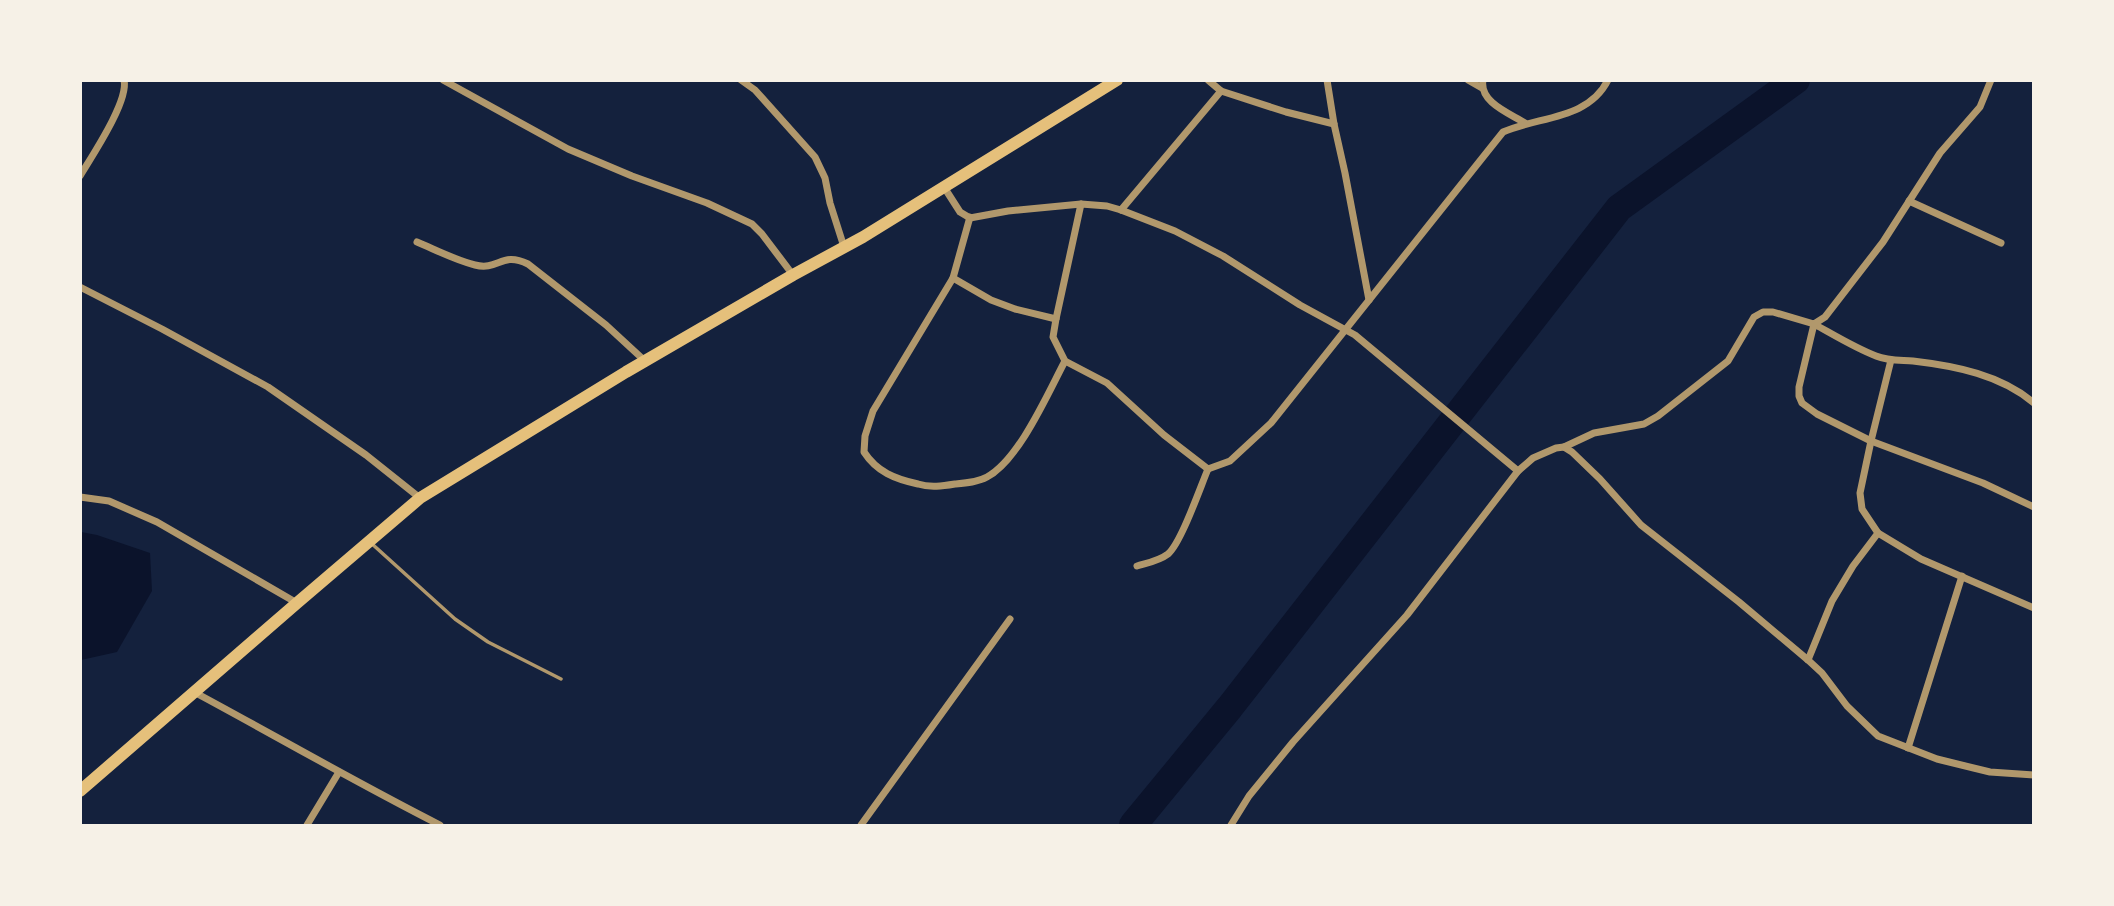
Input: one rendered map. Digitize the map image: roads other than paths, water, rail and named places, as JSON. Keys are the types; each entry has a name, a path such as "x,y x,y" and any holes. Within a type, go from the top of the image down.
{"main road":[{"path":"80,791 420,498 645,361 844,247 1117,80"}],"street":[{"path":"80,176 122,103 124,80"},
{"path":"443,80 568,149 632,176 708,203 752,224 793,275"},
{"path":"741,80 755,90 815,157 825,178 844,247"},
{"path":"755,90 759,80"},
{"path":"1208,80 1221,91 1334,124"},
{"path":"1327,80 1369,300"},
{"path":"1468,80 1483,84 1489,100 1525,124"},
{"path":"1137,566 1159,560 1170,553 1208,469 1230,461 1271,423 1503,132 1564,115 1590,103 1603,90 1608,80"},
{"path":"1991,80 1980,107 1940,153 1883,242 1825,317 1814,324 1799,396 1810,409 1871,441 1983,483 2034,507"},
{"path":"1121,210 1221,91"},
{"path":"944,187 960,212 970,217 1081,204 1121,210 1175,231 1355,335 1518,471"},
{"path":"1909,201 2001,243"},
{"path":"1081,204 1053,337 1065,361 1107,383 1164,435 1208,469"},
{"path":"970,217 953,278 873,411 864,452 872,464 888,475 927,487 987,477 1006,462 1032,422 1065,361"},
{"path":"417,242 476,265 498,263 508,258 528,264 645,361"},
{"path":"953,278 991,300 1056,319"},
{"path":"80,287 268,387 366,455 420,498"},
{"path":"1231,825 1249,796 1293,743 1408,615 1518,471 1533,458 1594,433 1644,424 1658,416 1728,361 1754,317 1773,312 1814,324 1877,356 1940,365 1989,377 2010,386 2034,404"},
{"path":"1891,360 1860,493 1862,509 1878,533 1921,559 2034,608"},
{"path":"1564,447 1600,479 1641,525 1808,660 1822,673 1847,706 1878,736 1937,759 1990,772 2034,775"},
{"path":"80,497 109,501 156,522 296,603"},
{"path":"1808,660 1832,601 1853,566 1878,533"},
{"path":"1908,748 1962,576"},
{"path":"861,825 1010,619"},
{"path":"194,692 440,825"},
{"path":"307,825 339,772"}],"lane":[{"path":"369,541 455,619 488,642 561,679"}],"water":[{"path":"81,532 150,553 152,591 117,652 81,660"}],"waterway":[{"path":"1133,825 1230,707 1619,208 1796,80"}]}
